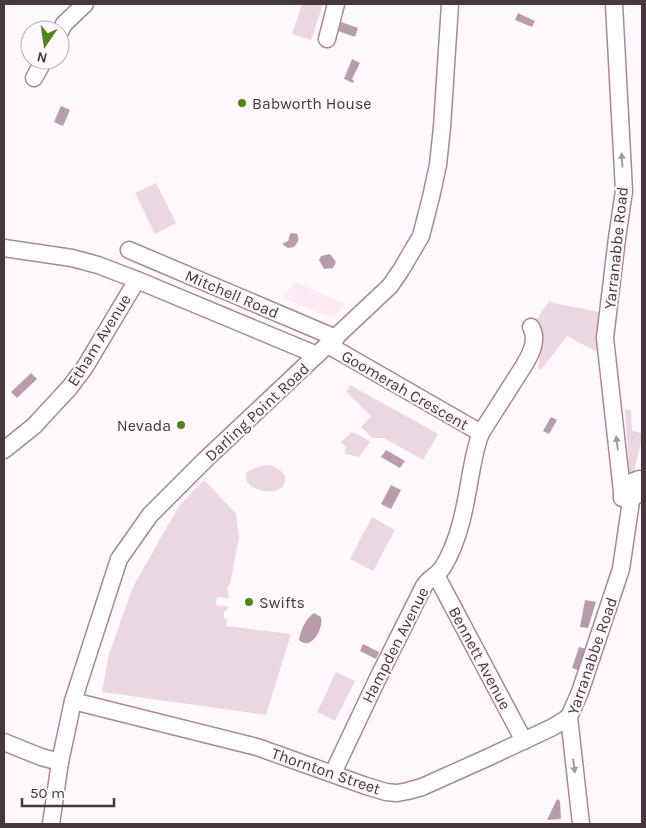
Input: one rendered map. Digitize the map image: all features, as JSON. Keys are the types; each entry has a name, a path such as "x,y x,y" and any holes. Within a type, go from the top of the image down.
{"street":[{"path":"68,20 85,4"},
{"path":"327,39 336,4"},
{"name":"Darling Point Road","path":"51,824 60,762 72,701 119,559 150,515 206,459 390,286 420,236 438,165 450,4"},
{"name":"Yarranabbe Road","path":"581,824 569,717 580,692 621,569 624,548 622,519 637,487 605,338 624,191 614,4"},
{"path":"34,78 38,70"},
{"path":"4,248 72,258 98,265 137,280"},
{"name":"Mitchell Road","path":"129,250 327,346"},
{"name":"Etham Avenue","path":"4,450 34,426 70,387 85,367 137,280 327,346"},
{"name":"Goomerah Crescent","path":"327,346 481,433 529,356 534,338 534,332 531,327"},
{"name":"Hampden Avenue","path":"332,774 424,586 430,578 440,572 445,564 458,530 481,433"},
{"name":"Bennett Avenue","path":"436,575 524,741"},
{"name":"Thornton Street","path":"72,701 257,747 386,792 404,792 422,787 489,758 553,727 569,717"},
{"path":"4,742 41,757 60,762"}],"shaded area":[{"path":"302,4 323,4 311,40 292,34"},
{"path":"518,13 535,21 532,27 515,20"},
{"path":"341,22 358,28 355,37 338,31"},
{"path":"352,59 360,63 352,79 353,83 344,79"},
{"path":"61,106 70,110 63,126 54,122"},
{"path":"156,183 176,223 155,234 135,193"},
{"path":"292,233 297,234 297,244 294,247 288,248 282,244 288,241"},
{"path":"330,254 336,262 333,268 324,269 319,260 321,256"},
{"path":"295,282 346,304 333,318 283,298"},
{"path":"549,301 599,312 599,353 567,336 541,370 538,368 541,346 535,322"},
{"path":"31,373 37,379 17,398 11,392"},
{"path":"350,385 438,434 423,460 384,438 373,438 361,427 371,416 346,392"},
{"path":"625,409 631,410 632,431 642,433 632,473 629,472"},
{"path":"551,417 557,420 549,434 543,431"},
{"path":"352,432 370,442 359,457 345,454 346,447 341,442"},
{"path":"386,450 405,461 400,468 381,457"},
{"path":"270,465 280,470 285,476 281,488 265,491 250,485 246,479 246,473 258,467"},
{"path":"204,480 236,514 239,538 230,584 227,588 229,598 217,597 216,605 229,607 224,612 224,617 227,620 226,626 291,634 266,715 102,692 109,654 133,587 179,506"},
{"path":"391,485 401,490 391,509 381,504"},
{"path":"372,517 395,530 373,571 350,559"},
{"path":"585,600 596,602 588,628 580,627"},
{"path":"314,613 321,617 321,627 312,641 304,643 299,640 301,633 306,621"},
{"path":"363,644 379,652 376,659 360,651"},
{"path":"579,647 586,649 578,670 572,668"},
{"path":"336,672 355,681 335,721 317,712"},
{"path":"557,799 560,801 561,819 547,820"}],"place":[{"name":"Babworth House","path":"242,103"},
{"name":"Nevada","path":"181,425"},
{"name":"Swifts","path":"249,602"}]}
